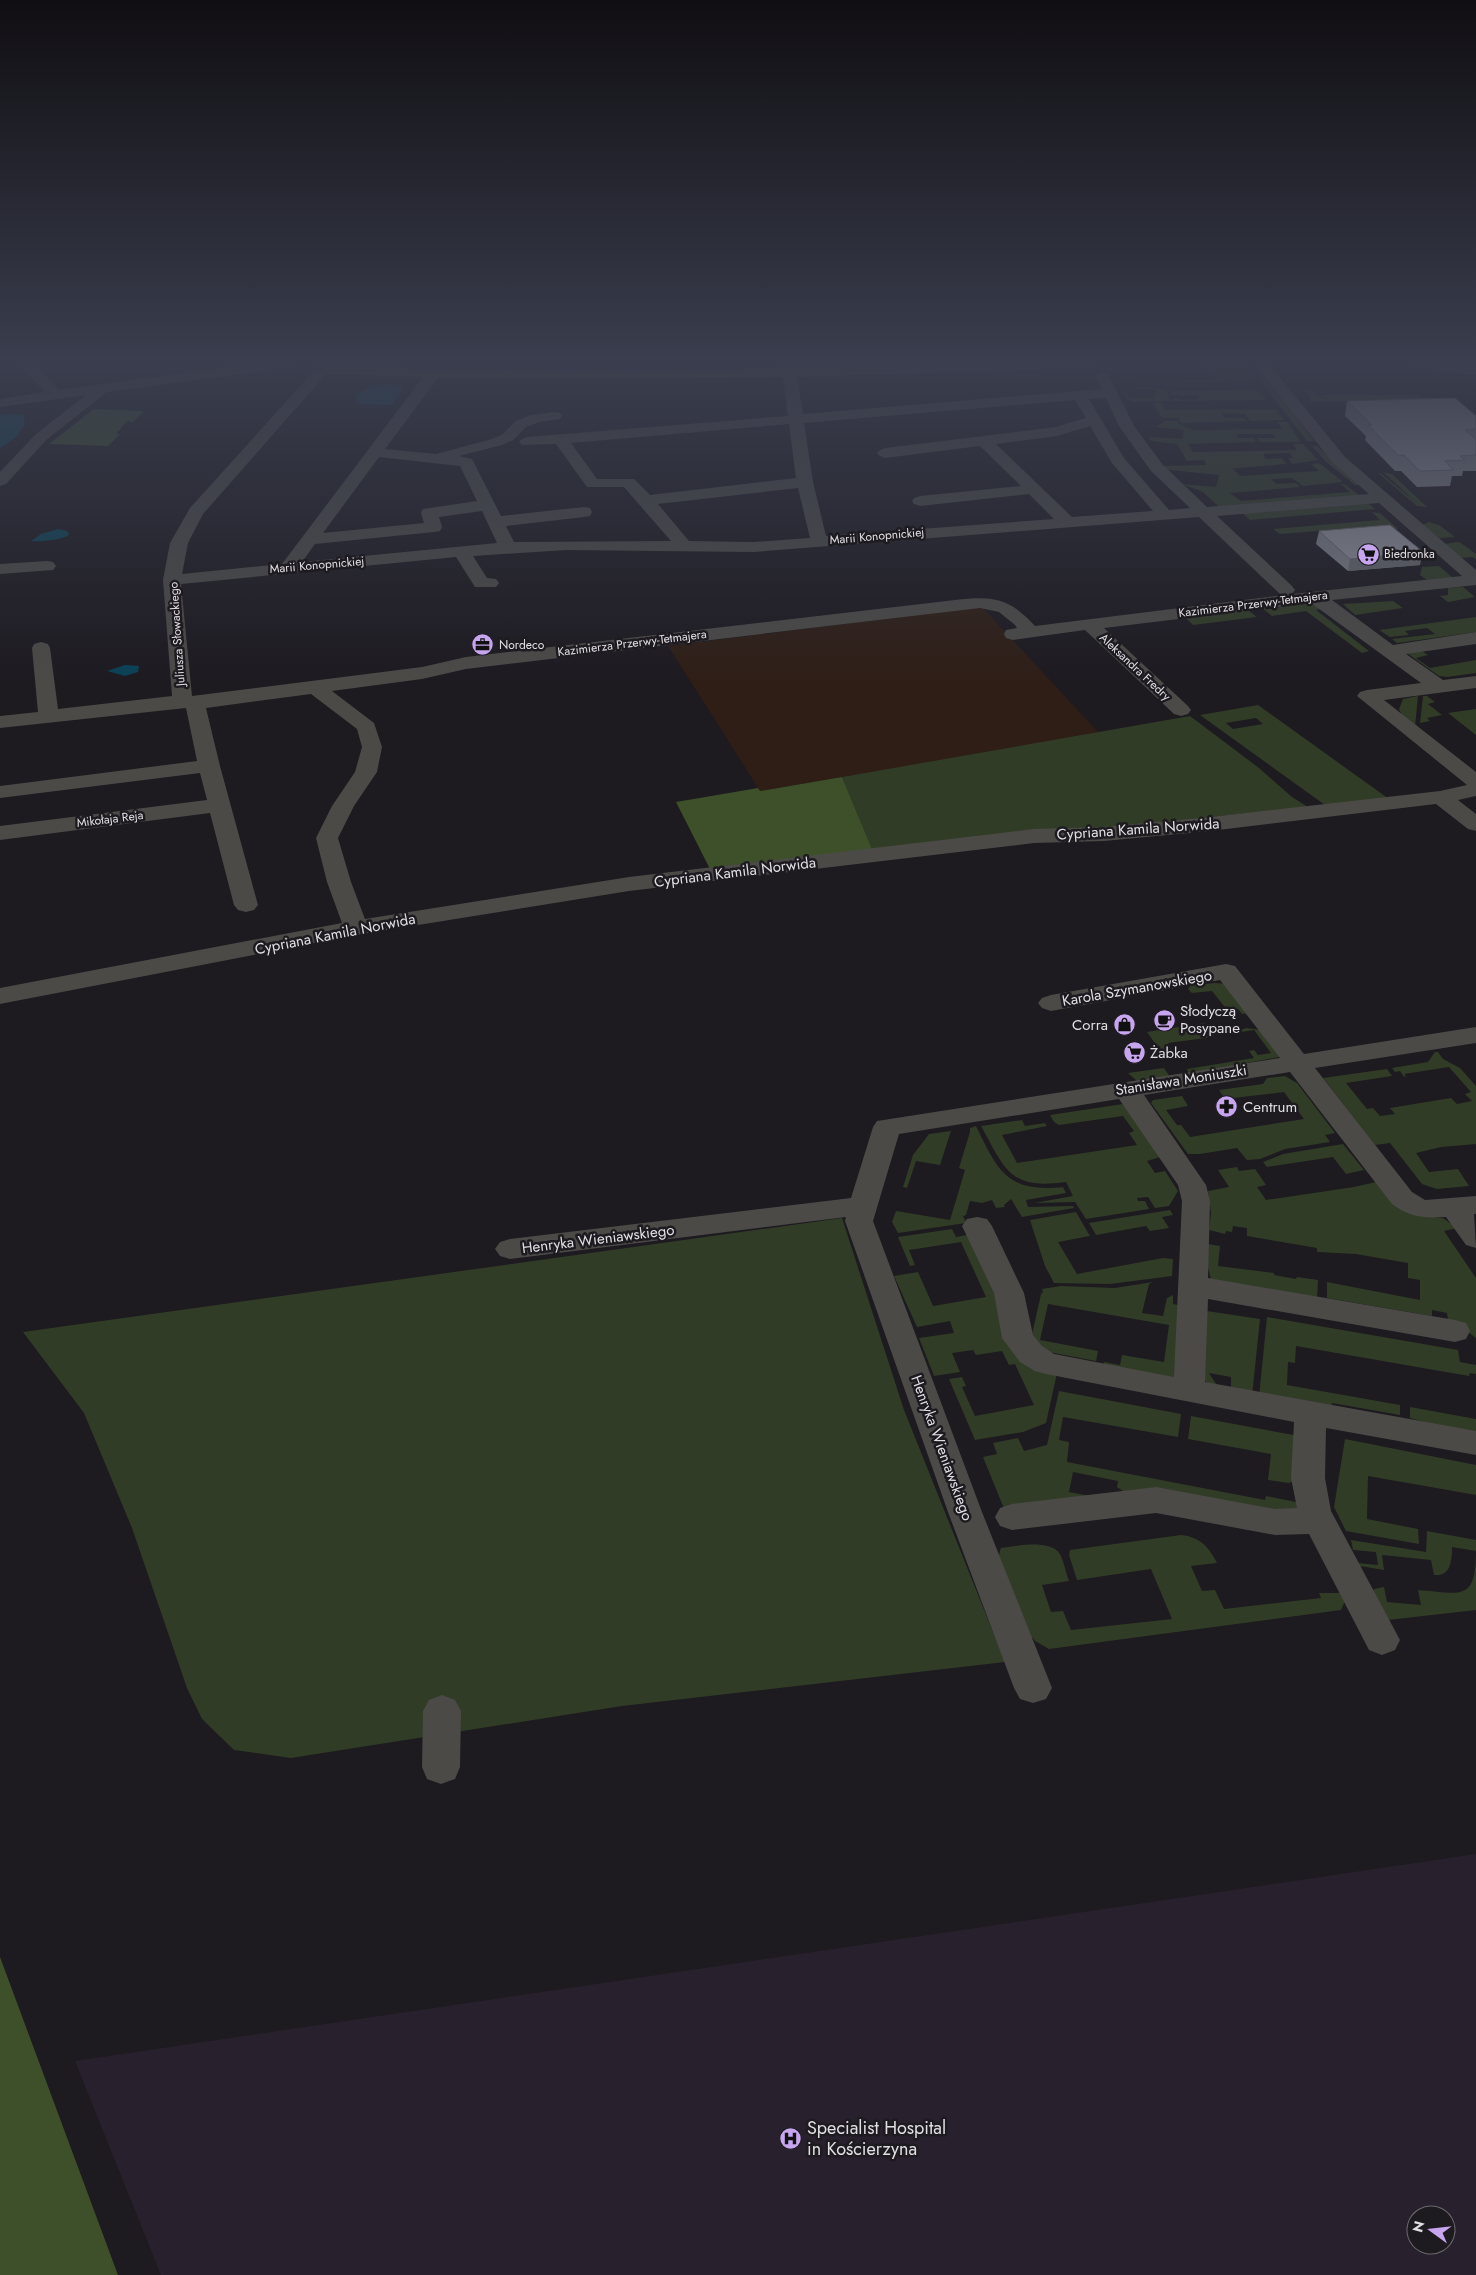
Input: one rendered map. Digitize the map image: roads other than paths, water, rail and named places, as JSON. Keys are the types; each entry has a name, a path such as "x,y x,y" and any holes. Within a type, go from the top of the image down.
{"street":[{"path":"0,481 10,470"},
{"name":"Juliusza Słowackiego","path":"232,470 196,512 179,542 172,580 188,702 208,766 246,905"},
{"path":"288,567 360,470"},
{"path":"470,470 508,547"},
{"path":"583,470 593,484 628,482 646,500 685,547"},
{"path":"803,470 820,541"},
{"path":"1015,470 1067,522"},
{"path":"1127,470 1165,516"},
{"path":"1160,470 1286,590"},
{"path":"1352,470 1476,580"},
{"path":"646,500 805,482"},
{"path":"920,501 1035,489"},
{"name":"Marii Konopnickiej","path":"172,580 288,567 508,547 566,545 754,547 1382,498"},
{"path":"309,539 434,527 429,513 487,505"},
{"path":"496,522 584,512"},
{"path":"461,551 481,582 490,584"},
{"path":"0,570 47,566"},
{"name":"Kazimierza Przerwy-Tetmajera","path":"1009,635 1315,597 1476,580"},
{"path":"1315,597 1438,686"},
{"name":"Kazimierza Przerwy-Tetmajera","path":"0,722 315,687 422,673 466,663 983,602 1002,605 1014,613 1031,632"},
{"name":"Aleksandra Fredry","path":"1089,624 1180,710"},
{"path":"1389,651 1476,638"},
{"path":"41,648 49,716"},
{"path":"1476,682 1367,696 1476,782"},
{"path":"315,687 367,726 372,748 366,772 343,806 326,838 339,882 356,928"},
{"path":"0,792 208,766"},
{"name":"Cypriana Kamila Norwida","path":"0,996 356,928 629,884 1034,836 1104,834 1210,824 1440,797 1476,790"},
{"path":"1440,797 1476,824"},
{"name":"Mikołaja Reja","path":"0,833 219,805"},
{"name":"Karola Szymanowskiego","path":"1051,1003 1226,971 1298,1062"},
{"name":"Stanisława Moniuszki","path":"887,1126 1476,1035"},
{"path":"1298,1062 1402,1198 1415,1207 1425,1209 1466,1206 1476,1238"},
{"path":"1126,1089 1192,1185 1196,1201 1189,1391"},
{"name":"Henryka Wieniawskiego","path":"887,1126 859,1221 965,1512 1033,1688"},
{"name":"Henryka Wieniawskiego","path":"510,1249 864,1206"},
{"path":"977,1226 1010,1293 1018,1338 1031,1354 1046,1364 1476,1443"},
{"path":"1193,1286 1455,1331"},
{"path":"1310,1413 1308,1478 1314,1511 1382,1640"},
{"path":"1012,1517 1156,1500 1275,1522 1318,1520"},
{"path":"441,1767 442,1711"}],"water":[{"path":"58,529 67,531 69,535 51,540 31,541 41,534"},
{"path":"125,665 139,666 138,672 125,676 107,671"}],"place":[{"name":"Biedronka","path":"1368,554"},
{"name":"Nordeco","path":"483,645"},
{"name":"Słodyczą Posypane","path":"1164,1020"},
{"name":"Corra","path":"1124,1025"},
{"name":"Żabka","path":"1134,1053"},
{"name":"Centrum","path":"1227,1107"},
{"name":"Specialist Hospital in Kościerzyna","path":"791,2138"}]}
